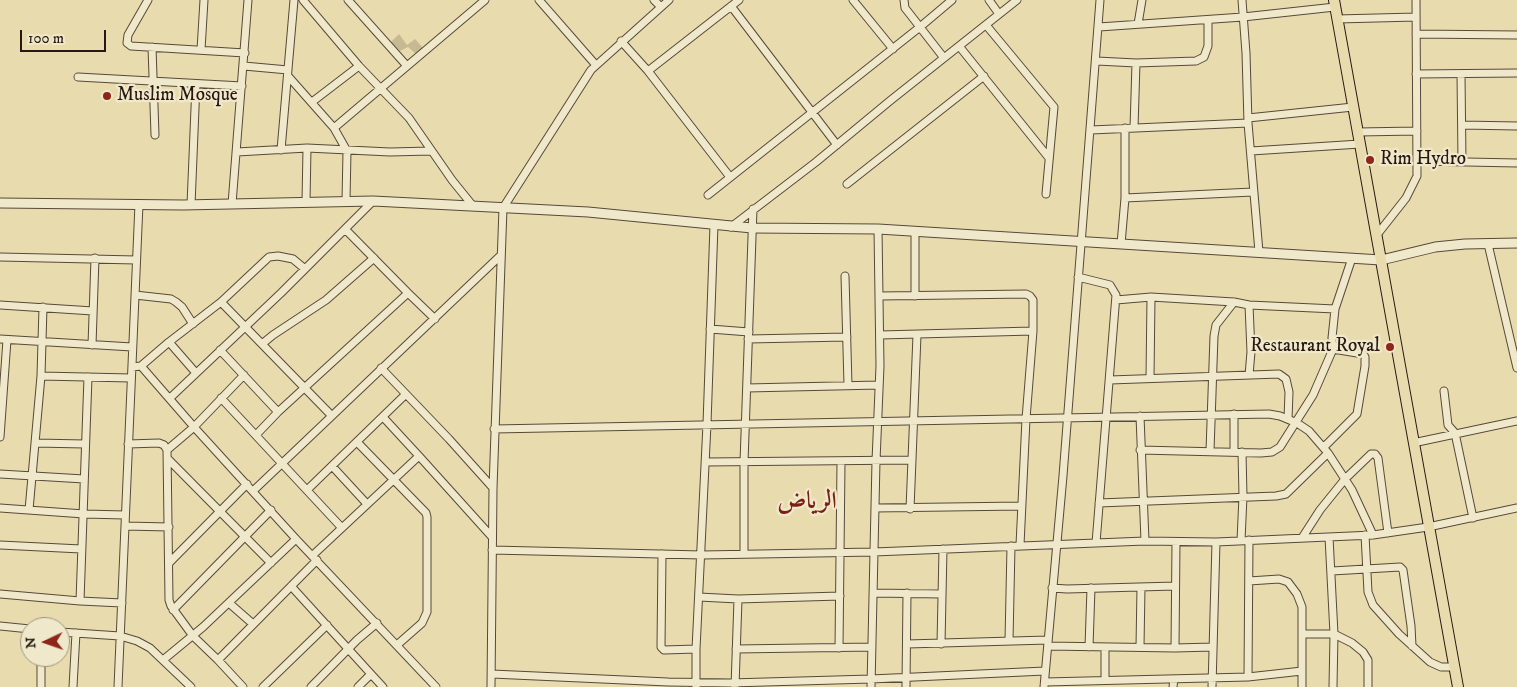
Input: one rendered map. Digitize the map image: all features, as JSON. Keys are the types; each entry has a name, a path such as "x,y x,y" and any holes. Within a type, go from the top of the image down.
{"main road":[{"path":"1334,4 1458,687"}],"street":[{"path":"148,0 126,40 130,46 245,53"},
{"path":"200,50 204,0"},
{"path":"232,204 248,0"},
{"path":"281,150 294,0"},
{"path":"303,0 358,66 409,118 431,151 473,206"},
{"path":"348,0 407,66"},
{"path":"334,128 485,0"},
{"path":"539,0 596,64"},
{"path":"654,0 661,7"},
{"path":"491,687 494,429 503,208 596,64 669,0"},
{"path":"648,71 739,0"},
{"path":"853,0 893,49"},
{"path":"904,0 905,8 944,58"},
{"path":"708,194 893,49 952,0"},
{"path":"989,0 1000,14"},
{"path":"731,227 1017,0"},
{"path":"1100,0 1097,61 1045,684 1083,684 1105,680 1212,679 1302,671"},
{"path":"1138,24 1142,0"},
{"path":"1242,0 1248,120 1258,252"},
{"path":"1376,236 1406,198 1417,176 1416,0"},
{"path":"1099,27 1243,17 1334,4"},
{"path":"731,6 837,144"},
{"path":"1337,19 1416,16"},
{"path":"1097,61 1136,63 1196,61 1204,57 1208,46 1208,20"},
{"path":"986,25 1054,107 1046,194"},
{"path":"1416,34 1517,35"},
{"path":"621,41 648,71 730,177"},
{"path":"959,46 1049,158"},
{"path":"152,47 155,135"},
{"path":"1134,128 1136,63"},
{"path":"244,66 288,73 334,128 347,151 346,201"},
{"path":"312,102 358,66"},
{"path":"1416,74 1517,73"},
{"path":"1461,74 1462,162"},
{"path":"78,76 242,86"},
{"path":"847,184 984,76"},
{"path":"191,205 196,84"},
{"path":"1091,130 1248,120 1353,107"},
{"path":"1462,125 1517,126"},
{"path":"1121,244 1125,198 1125,128"},
{"path":"1358,132 1417,131"},
{"path":"1251,151 1360,144"},
{"path":"237,152 307,148 347,151 431,151"},
{"path":"306,202 307,148"},
{"path":"1417,161 1517,163"},
{"path":"1125,198 1253,192"},
{"path":"170,398 246,327 373,201"},
{"path":"0,203 191,205 373,201 588,212 731,227 878,230 1380,260 1435,247 1517,243"},
{"path":"118,687 138,204"},
{"path":"744,554 745,424 754,210"},
{"path":"696,685 714,225"},
{"path":"345,229 435,319"},
{"path":"871,687 876,461 880,385 878,230"},
{"path":"915,232 916,296"},
{"path":"1488,244 1517,368"},
{"path":"132,367 142,366 169,342 222,302 270,257 278,256 293,259 305,268"},
{"path":"253,490 500,256"},
{"path":"0,257 136,260"},
{"path":"92,345 96,258"},
{"path":"262,344 326,300 374,258"},
{"path":"1140,450 1272,452 1280,447 1313,395 1333,349 1332,338 1335,308 1352,258"},
{"path":"845,276 848,385"},
{"path":"1078,277 1110,284 1115,291 1116,300 1096,543"},
{"path":"256,435 278,412 408,293"},
{"path":"880,296 1026,294 1033,300 1020,546"},
{"path":"135,295 176,302 193,324"},
{"path":"1116,300 1151,297 1335,308"},
{"path":"1150,378 1151,297"},
{"path":"222,302 331,415"},
{"path":"1210,452 1210,414 1216,325 1234,302"},
{"path":"1249,304 1251,352 1249,375"},
{"path":"0,305 93,311"},
{"path":"29,510 41,376 43,307"},
{"path":"710,329 749,336 846,337"},
{"path":"880,335 1032,331"},
{"path":"910,509 917,335"},
{"path":"0,437 4,340 132,347"},
{"path":"169,342 196,373"},
{"path":"1099,503 1276,496 1286,494 1357,414 1365,357 1363,354 1333,349"},
{"path":"220,350 278,412"},
{"path":"142,366 194,427 296,539 436,687"},
{"path":"381,368 493,488"},
{"path":"1110,380 1279,374 1286,379 1289,392 1288,419"},
{"path":"168,450 194,427 244,375"},
{"path":"41,376 131,378"},
{"path":"80,601 88,377"},
{"path":"747,388 880,385"},
{"path":"1444,391 1448,425 1455,433 1473,518"},
{"path":"307,490 406,394"},
{"path":"221,398 342,528"},
{"path":"1234,414 1243,496 1241,541"},
{"path":"494,429 878,420 1269,414 1288,419 1309,431 1326,450 1362,510 1369,535 1368,592 1373,605 1430,662 1441,667 1454,667"},
{"path":"1140,416 1145,541"},
{"path":"383,417 492,537"},
{"path":"1413,443 1517,421"},
{"path":"357,442 426,513 428,524 427,612 422,623 397,645"},
{"path":"34,443 85,444"},
{"path":"128,444 159,443 168,450 170,600 174,610 193,636 242,687"},
{"path":"1302,538 1320,510 1345,479 1371,454 1376,454 1378,458 1388,532"},
{"path":"218,660 291,586 342,528 419,456"},
{"path":"168,460 271,563"},
{"path":"706,462 912,460"},
{"path":"839,648 841,462"},
{"path":"332,466 367,504"},
{"path":"0,474 84,479"},
{"path":"169,563 247,484"},
{"path":"875,508 1021,506"},
{"path":"0,508 125,516"},
{"path":"492,550 702,555 874,552 1145,541 1241,541 1369,535 1428,527 1517,508"},
{"path":"174,610 271,510"},
{"path":"125,526 169,527"},
{"path":"1329,537 1334,634 1333,687"},
{"path":"164,660 229,603 296,539"},
{"path":"1248,677 1249,540"},
{"path":"1175,648 1176,542"},
{"path":"1212,687 1216,542"},
{"path":"0,545 81,549"},
{"path":"1009,641 1011,546"},
{"path":"941,644 943,549"},
{"path":"662,554 660,647 664,650 696,649"},
{"path":"1332,571 1400,567 1403,570 1412,646"},
{"path":"1248,581 1279,579 1288,582 1297,594 1302,607 1302,687"},
{"path":"291,586 384,687"},
{"path":"1052,588 1175,586"},
{"path":"1140,647 1141,587"},
{"path":"1089,647 1091,588"},
{"path":"873,593 942,594"},
{"path":"906,687 907,593"},
{"path":"0,594 122,603"},
{"path":"699,598 738,599 840,596"},
{"path":"735,685 738,599"},
{"path":"229,603 253,624"},
{"path":"311,687 349,648 377,623"},
{"path":"263,687 327,625"},
{"path":"0,626 20,628"},
{"path":"70,633 120,636 137,641 150,648 191,687"},
{"path":"74,687 76,633"},
{"path":"1302,634 1334,634 1352,643 1363,652 1368,660 1368,687"},
{"path":"906,644 1009,641 1089,647 1213,647"},
{"path":"736,650 872,647"},
{"path":"1105,647 1105,680"},
{"path":"41,667 41,687"},
{"path":"492,674 696,685 735,685 1045,671"},
{"path":"358,687 372,674"},
{"path":"1173,687 1174,679"}],"shaded area":[{"path":"399,34 407,45 415,39 423,48 416,54 408,47 400,51 391,42"}],"place":[{"name":"Muslim Mosque","path":"107,96"},
{"name":"Rim Hydro","path":"1370,160"},
{"name":"Restaurant Royal","path":"1390,347"}],"district":[{"name":"الرياض","path":"807,503"}]}
